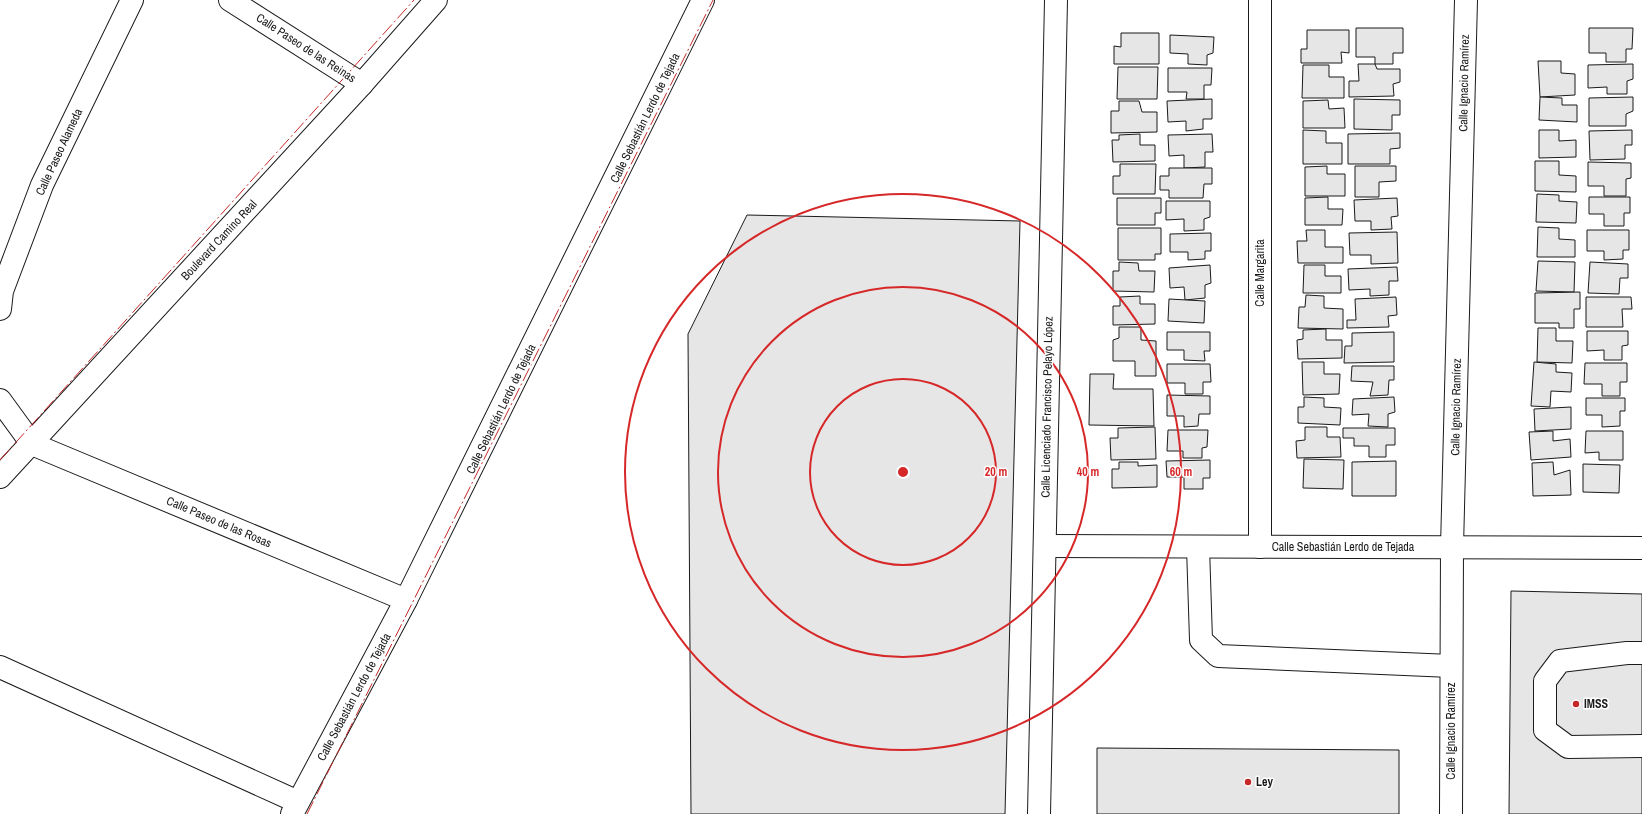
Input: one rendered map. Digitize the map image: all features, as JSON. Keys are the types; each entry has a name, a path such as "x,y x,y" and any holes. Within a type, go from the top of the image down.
{"street":[{"name":"Calle Paseo Alameda","path":"0,309 2,291 42,185 132,0"},
{"name":"Calle Paseo de las Reinas","path":"230,0 362,84"},
{"name":"Boulevard Camino Real","path":"0,477 362,84 436,0"},
{"name":"Calle Sebastián Lerdo de Tejada","path":"295,808 406,600 703,0"},
{"name":"Calle Licenciado Francisco Pelayo López","path":"1038,814 1056,0"},
{"name":"Calle Margarita","path":"1260,0 1260,547"},
{"name":"Calle Ignacio Ramírez","path":"1451,814 1452,547 1466,0"},
{"path":"0,400 32,444"},
{"name":"Calle Paseo de las Rosas","path":"32,444 406,600"},
{"name":"Calle Sebastián Lerdo de Tejada","path":"1045,546 1642,548"},
{"path":"1198,546 1201,640 1218,656 1451,666"},
{"path":"1642,653 1626,653 1560,661 1545,681 1545,730 1568,747 1642,746"},
{"path":"0,667 295,808"}],"building":[{"path":"1356,28 1403,28 1403,53 1393,53 1393,64 1375,64 1375,57 1356,57"},
{"path":"1589,28 1633,28 1632,49 1626,49 1626,62 1606,62 1606,53 1589,53"},
{"path":"1307,30 1349,30 1349,53 1341,52 1342,63 1301,63 1301,49 1307,49"},
{"path":"1121,33 1159,33 1159,64 1114,64 1114,46 1121,47"},
{"path":"1170,35 1214,37 1213,53 1207,55 1207,65 1188,64 1188,54 1170,53"},
{"path":"1538,61 1561,61 1561,73 1575,74 1575,95 1540,97"},
{"path":"1358,64 1375,64 1377,69 1400,69 1400,82 1393,84 1394,96 1349,97 1349,81 1359,81"},
{"path":"1633,64 1633,79 1627,81 1627,94 1607,94 1607,87 1588,88 1588,65"},
{"path":"1303,65 1329,65 1329,77 1344,77 1344,98 1302,98"},
{"path":"1118,67 1158,67 1157,99 1117,99"},
{"path":"1168,68 1212,68 1211,85 1204,85 1204,99 1186,99 1187,92 1168,92"},
{"path":"1540,97 1562,98 1562,105 1577,105 1577,122 1539,120"},
{"path":"1633,97 1633,111 1626,114 1626,126 1589,126 1589,98"},
{"path":"1212,99 1212,119 1203,119 1203,129 1186,131 1186,121 1168,122 1167,101"},
{"path":"1354,99 1400,100 1400,115 1392,115 1392,130 1354,129"},
{"path":"1328,100 1329,109 1344,108 1345,128 1303,128 1303,101"},
{"path":"1119,101 1139,101 1142,112 1157,112 1157,132 1111,133 1111,111 1119,111"},
{"path":"1303,130 1326,131 1326,143 1342,143 1342,164 1303,164"},
{"path":"1539,130 1559,130 1559,141 1576,140 1576,157 1539,158"},
{"path":"1632,130 1632,145 1625,145 1625,159 1590,160 1589,131"},
{"path":"1400,133 1400,148 1390,149 1390,164 1348,164 1348,134"},
{"path":"1140,134 1140,145 1155,145 1155,161 1113,162 1112,140 1119,140 1119,135"},
{"path":"1212,134 1213,152 1205,152 1205,167 1184,168 1184,155 1169,156 1168,135"},
{"path":"1535,161 1559,161 1559,175 1576,176 1576,192 1535,191"},
{"path":"1588,162 1631,163 1631,178 1626,179 1626,196 1604,196 1604,186 1588,186"},
{"path":"1120,164 1156,164 1155,194 1113,194 1113,176 1120,176"},
{"path":"1327,166 1327,174 1345,174 1345,196 1305,196 1305,167"},
{"path":"1355,166 1396,166 1396,181 1379,182 1379,197 1355,197"},
{"path":"1169,168 1212,168 1212,184 1204,184 1203,198 1169,198 1169,190 1160,190 1160,176 1169,176"},
{"path":"1537,194 1559,195 1559,201 1577,202 1576,223 1536,222"},
{"path":"1328,197 1328,209 1343,209 1342,225 1305,225 1305,198"},
{"path":"1589,197 1630,197 1630,213 1624,213 1624,226 1604,226 1604,214 1589,214"},
{"path":"1117,198 1161,198 1161,213 1155,213 1155,225 1117,225"},
{"path":"1397,198 1398,216 1391,217 1392,229 1371,230 1371,221 1355,221 1354,200"},
{"path":"1166,201 1210,201 1210,217 1204,219 1204,230 1184,231 1184,219 1166,220"},
{"path":"747,215 1020,221 1005,814 691,814 688,334"},
{"path":"1538,227 1559,228 1559,239 1575,240 1575,257 1537,257"},
{"path":"1118,228 1161,228 1161,254 1155,254 1155,260 1118,260"},
{"path":"1306,230 1325,230 1325,247 1343,247 1343,263 1298,263 1297,241 1307,241"},
{"path":"1587,230 1629,230 1629,250 1623,250 1623,259 1604,260 1604,251 1587,251"},
{"path":"1397,232 1398,263 1371,264 1371,255 1350,255 1349,233"},
{"path":"1211,233 1211,251 1205,251 1205,259 1188,260 1188,252 1170,252 1170,234"},
{"path":"1538,261 1575,262 1574,292 1536,291"},
{"path":"1119,262 1138,263 1139,271 1155,271 1154,292 1113,291 1113,271 1119,271"},
{"path":"1590,262 1628,264 1628,278 1620,278 1619,294 1588,293"},
{"path":"1210,265 1211,283 1205,285 1205,298 1185,300 1184,287 1170,288 1169,268"},
{"path":"1304,265 1325,265 1325,276 1341,276 1341,293 1303,293"},
{"path":"1397,267 1398,281 1389,281 1389,295 1370,296 1370,289 1349,290 1348,269"},
{"path":"1580,292 1580,309 1574,309 1574,328 1559,328 1559,323 1535,323 1535,293"},
{"path":"1306,295 1324,296 1324,308 1343,309 1343,329 1298,328 1299,307 1305,307"},
{"path":"1140,296 1140,304 1155,304 1155,324 1113,325 1113,306 1120,306 1120,297"},
{"path":"1396,297 1397,315 1388,316 1389,327 1347,328 1347,320 1356,320 1355,299"},
{"path":"1586,297 1631,297 1632,309 1622,309 1623,327 1586,327"},
{"path":"1169,299 1205,301 1204,323 1168,321"},
{"path":"1119,327 1141,327 1141,340 1156,341 1156,376 1135,376 1135,361 1113,361 1113,340 1119,338"},
{"path":"1538,328 1556,328 1556,341 1573,341 1572,363 1537,362"},
{"path":"1326,329 1326,340 1342,340 1342,358 1298,359 1297,340 1303,339 1303,330"},
{"path":"1587,331 1628,331 1628,345 1622,346 1622,360 1604,360 1604,350 1587,351"},
{"path":"1167,332 1210,332 1210,351 1204,351 1205,361 1184,360 1184,350 1167,350"},
{"path":"1394,332 1394,362 1344,363 1345,346 1352,346 1352,333"},
{"path":"1302,362 1324,362 1324,374 1340,374 1339,394 1303,395"},
{"path":"1534,362 1556,364 1556,372 1572,373 1571,392 1551,391 1550,407 1531,406"},
{"path":"1585,363 1627,363 1627,382 1620,382 1620,396 1602,396 1602,384 1584,384"},
{"path":"1167,364 1210,364 1211,382 1203,382 1203,394 1185,394 1185,383 1167,383"},
{"path":"1352,366 1394,366 1394,380 1389,380 1388,395 1370,396 1373,382 1351,381"},
{"path":"1090,374 1114,374 1113,389 1153,389 1154,426 1089,425"},
{"path":"1167,395 1210,396 1210,414 1199,414 1198,426 1184,427 1184,416 1167,416"},
{"path":"1304,397 1324,398 1324,407 1341,408 1340,425 1298,423 1298,407 1304,407"},
{"path":"1394,397 1395,412 1388,414 1388,427 1368,426 1369,414 1352,415 1353,399"},
{"path":"1586,398 1625,398 1625,411 1620,411 1620,426 1602,427 1602,415 1586,415"},
{"path":"1571,407 1571,429 1535,431 1534,409"},
{"path":"1155,427 1156,459 1111,460 1110,438 1118,438 1118,428"},
{"path":"1305,427 1327,427 1327,437 1340,437 1341,457 1297,458 1296,441 1305,440"},
{"path":"1343,428 1395,428 1395,445 1386,445 1386,457 1369,457 1369,446 1354,446 1354,438 1343,438"},
{"path":"1168,430 1208,430 1207,447 1202,448 1202,458 1183,458 1183,451 1167,451"},
{"path":"1553,431 1553,441 1570,439 1571,457 1531,460 1529,432"},
{"path":"1586,431 1623,431 1623,460 1599,460 1599,452 1585,453"},
{"path":"1304,459 1344,460 1343,489 1303,488"},
{"path":"1210,460 1210,478 1203,478 1203,489 1184,489 1184,477 1167,477 1166,461"},
{"path":"1396,461 1396,496 1352,496 1352,462"},
{"path":"1119,462 1138,462 1138,466 1157,465 1157,487 1112,488 1112,469 1119,469"},
{"path":"1553,462 1554,475 1570,470 1571,495 1533,496 1532,463"},
{"path":"1583,464 1620,465 1619,493 1583,492"},
{"name":"IMSS","path":"1511,591 1642,594 1642,814 1509,814"},
{"name":"Ley","path":"1097,748 1399,750 1399,814 1097,814"}],"power":[{"path":"0,460 414,0"},
{"path":"307,814 713,0"}],"place":[{"name":"IMSS","path":"1576,704"},
{"name":"Ley","path":"1248,782"}]}
